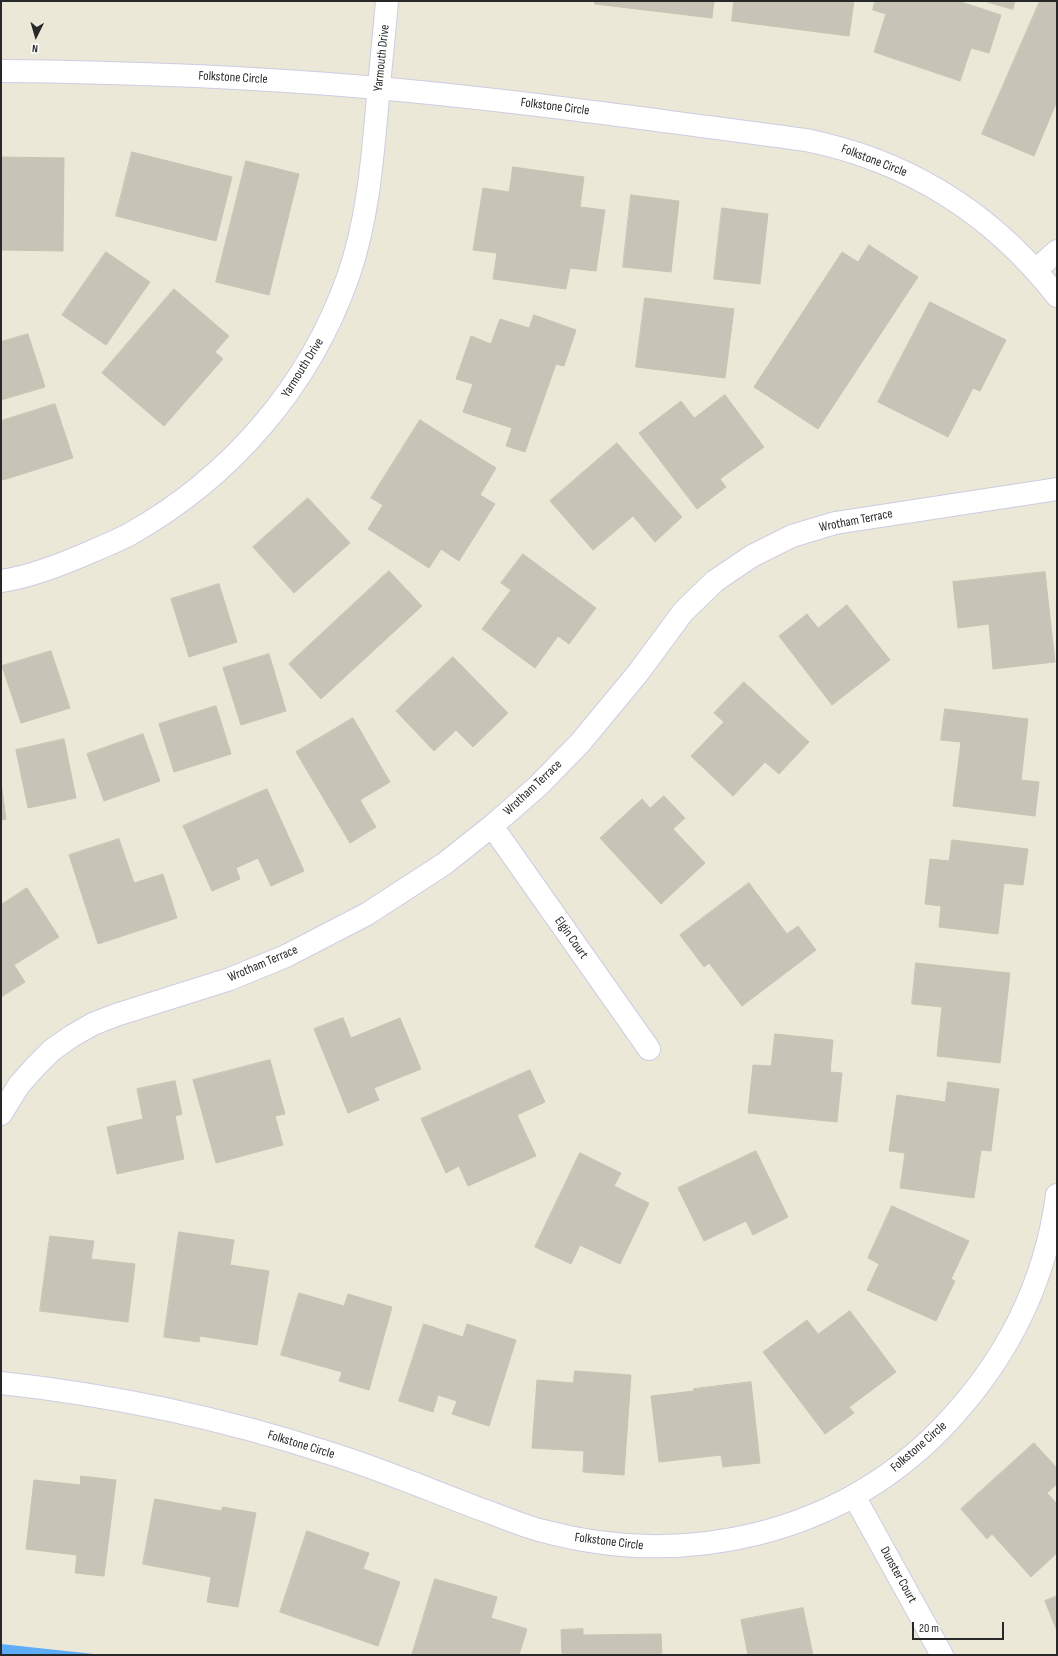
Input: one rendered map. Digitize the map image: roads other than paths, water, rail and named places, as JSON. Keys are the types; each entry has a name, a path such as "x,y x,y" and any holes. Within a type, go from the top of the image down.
{"street":[{"name":"Yarmouth Drive","path":"1,581 70,561 129,535 184,500 218,473 263,426 289,392 323,336 348,277 365,214 372,166 387,1"},
{"name":"Folkstone Circle","path":"1,70 76,71 254,79 378,88 538,105 806,140 832,145 883,162 932,185 977,215 1017,250 1036,270 1057,296"},
{"path":"1036,270 1057,251"},
{"name":"Wrotham Terrace","path":"1,1114 19,1085 52,1050 93,1024 116,1015 230,979 286,956 367,914 444,864 492,826 538,786 580,743 638,673 683,612 715,581 752,556 792,536 835,523 1057,489"},
{"name":"Elgin Court","path":"492,826 650,1049"},
{"name":"Folkstone Circle","path":"1,1383 125,1400 229,1423 331,1453 541,1531 593,1542 647,1547 701,1545 754,1536 805,1519 854,1496 882,1478 924,1445 962,1407 995,1364 1022,1317 1042,1267 1057,1195"},
{"name":"Dunster Court","path":"854,1496 942,1655"}],"water":[{"path":"1,1644 103,1655 1,1655"}]}
